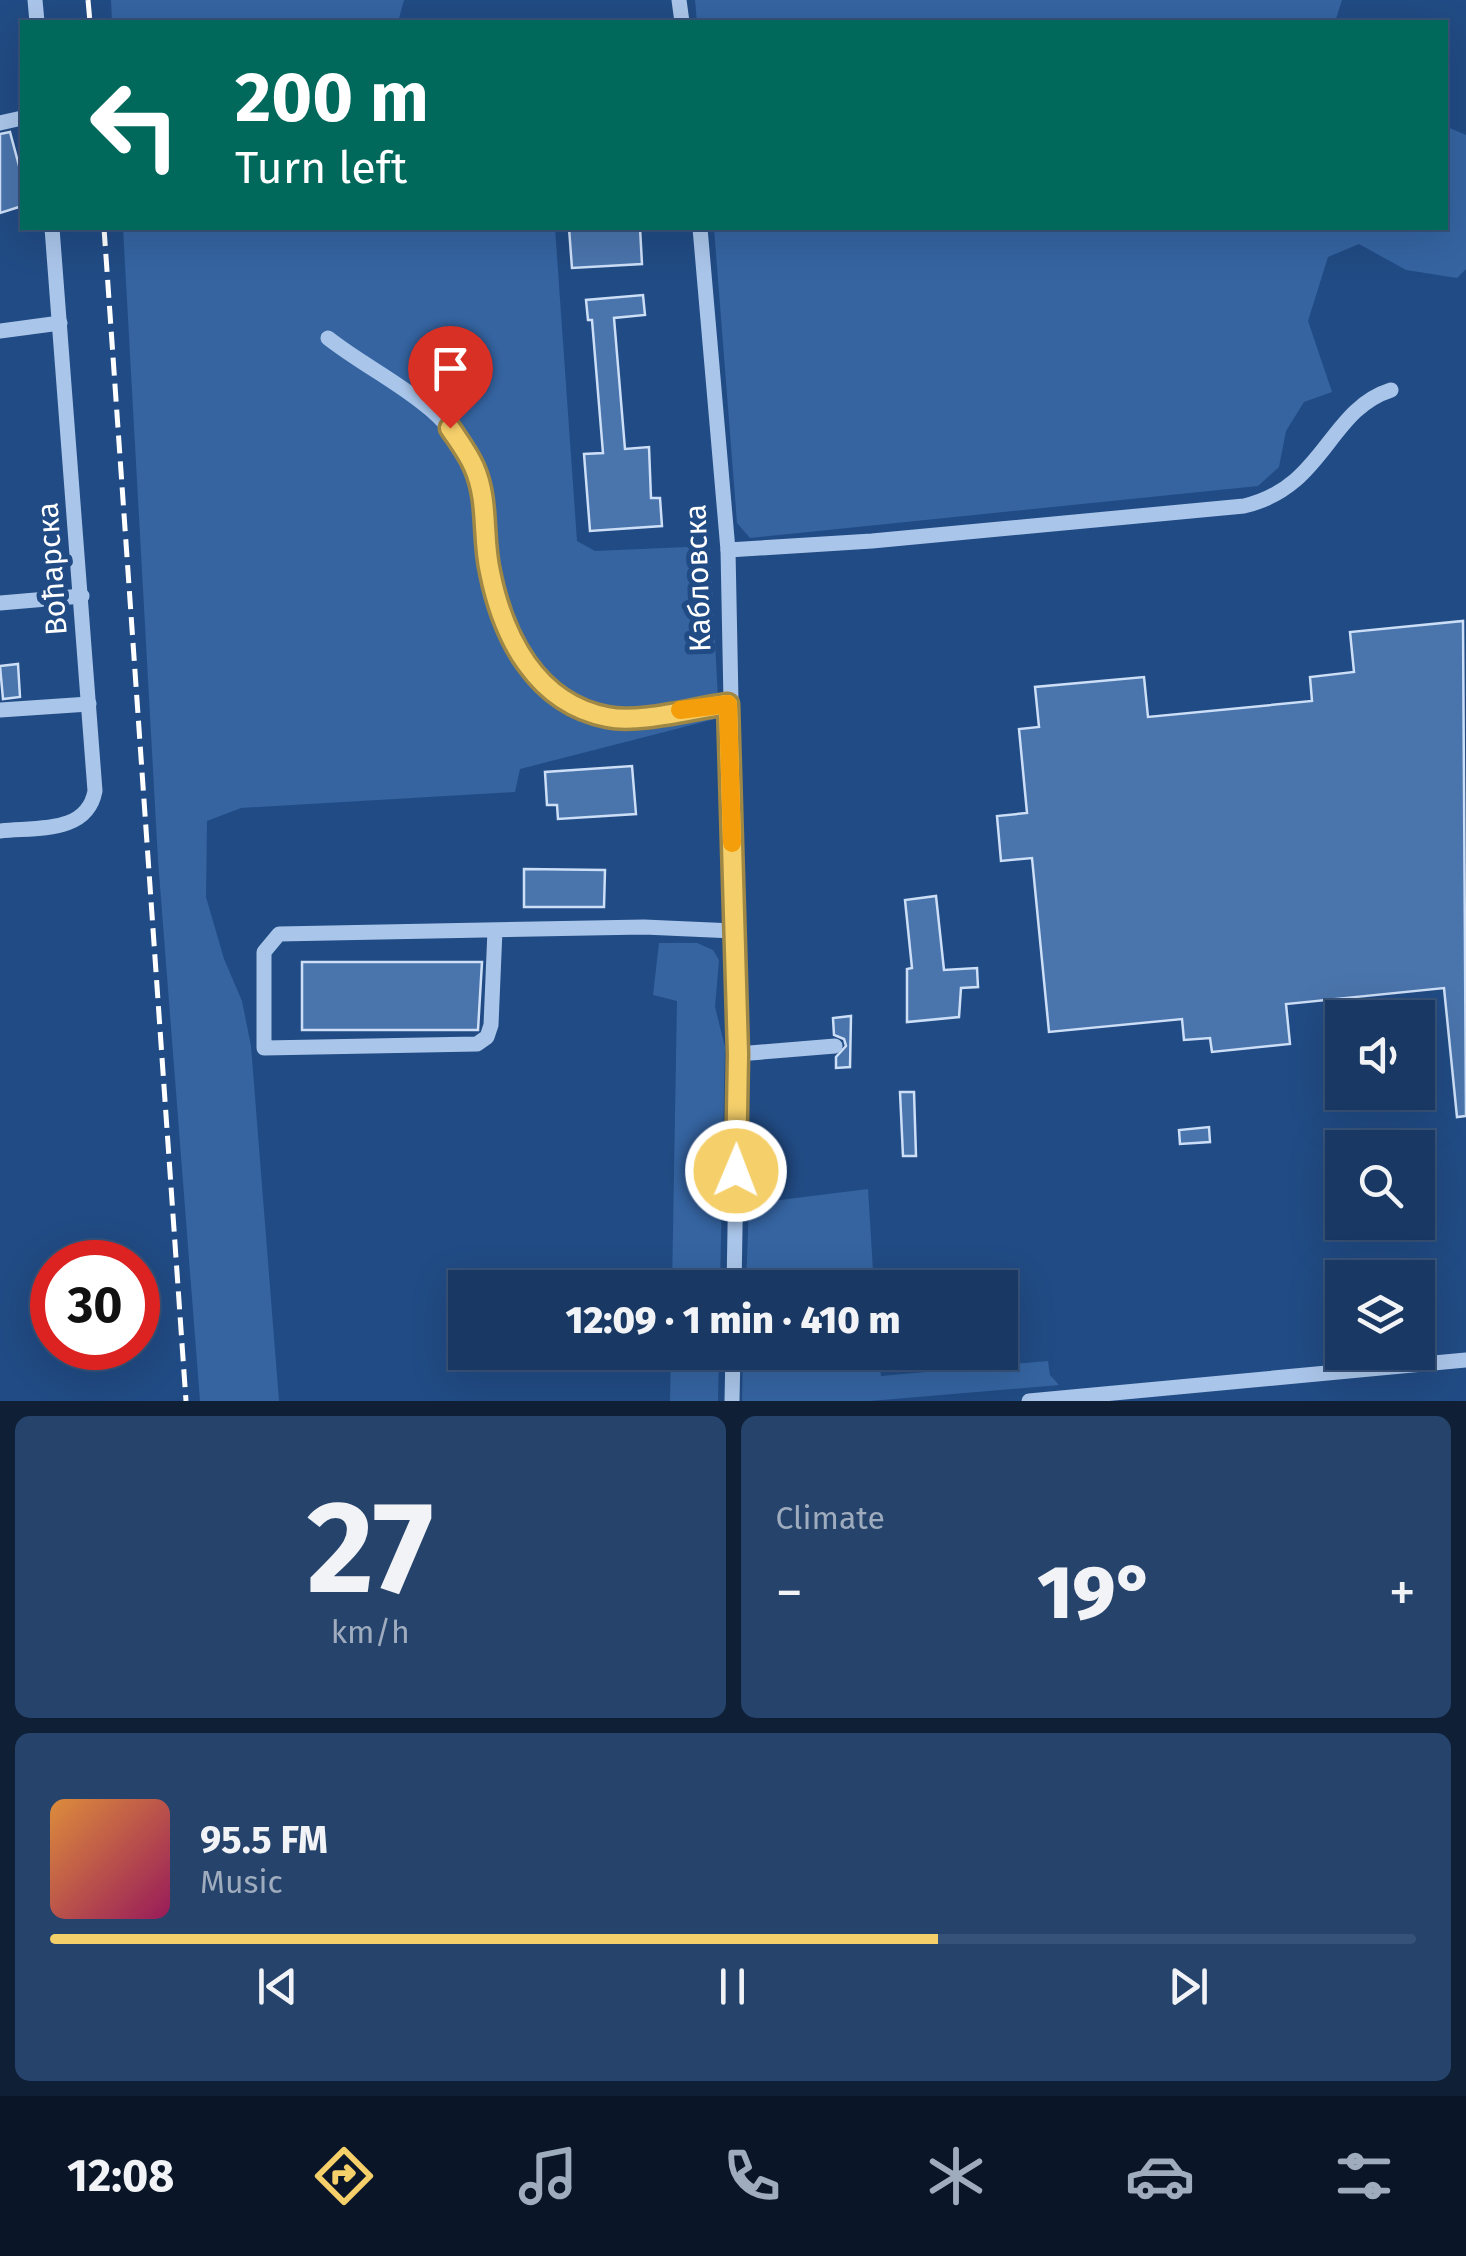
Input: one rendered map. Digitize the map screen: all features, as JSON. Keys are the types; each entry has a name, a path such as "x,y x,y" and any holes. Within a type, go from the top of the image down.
{"street":[{"name":"Воћарска","path":"0,831 79,821 92,809 94,791 52,230"},
{"name":"Кабловска","path":"700,230 728,550 728,704 738,1054 734,1270"},
{"path":"0,330 60,323"},
{"path":"328,338 425,401 450,428 474,466 486,508 489,571 522,660 544,686 609,718 728,704"},
{"path":"728,550 892,540 1273,500 1325,452 1357,408 1374,395 1390,390"},
{"path":"0,603 82,596"},
{"path":"0,710 89,704"},
{"path":"496,930 492,1026 477,1044 264,1048 264,952 279,934 644,927 734,931"},
{"path":"738,1054 835,1046"},
{"path":"1029,1401 1466,1360"},
{"path":"732,1401 733,1370"}],"shaded area":[{"path":"111,0 404,0 399,20 112,20"},
{"path":"695,0 1342,0 1336,20 697,20"},
{"path":"1448,127 1466,135 1466,269 1457,278 1406,270 1359,244 1328,257 1308,321 1332,392 1304,402 1286,431 1279,467 1258,486 750,538 737,523 714,230 1448,230"},
{"path":"123,230 555,230 577,541 595,551 710,546 719,718 520,769 515,792 241,808 207,821 206,897 224,959 242,1001 251,1046 279,1401 200,1401 158,860"},
{"path":"659,943 697,943 713,950 719,960 715,1007 725,1047 720,1270 672,1270 677,1001 653,995"},
{"path":"868,1189 873,1270 747,1270 749,1204"},
{"path":"1048,1361 1050,1375 1059,1385 870,1401 742,1401 743,1370 880,1370 881,1376 948,1370 1018,1370 1018,1364"},
{"path":"671,1370 719,1370 718,1401 670,1401"}],"building":[{"path":"10,132 20,170 20,207 0,213 0,134"},
{"path":"569,230 640,230 642,264 572,268"},
{"path":"643,295 645,315 614,318 625,449 649,447 651,498 660,498 662,526 590,531 584,454 603,453 592,320 588,320 586,300"},
{"path":"1463,621 1466,1116 1457,1117 1444,988 1286,1004 1290,1044 1212,1052 1210,1038 1184,1040 1182,1019 1049,1032 1032,858 1001,861 997,816 1027,813 1019,729 1039,727 1035,687 1144,677 1148,717 1312,701 1310,677 1354,672 1350,632"},
{"path":"18,664 20,697 3,699 0,666"},
{"path":"632,766 636,814 558,819 557,805 547,805 545,772"},
{"path":"524,869 605,870 604,907 524,907"},
{"path":"936,896 944,970 977,968 978,987 961,988 959,1017 907,1022 907,969 912,968 905,900"},
{"path":"302,962 482,962 478,1030 302,1030"},
{"path":"851,1016 850,1067 836,1068 836,1057 846,1046 844,1039 834,1035 833,1018"},
{"path":"900,1092 914,1092 916,1156 903,1156"},
{"path":"1209,1127 1210,1142 1180,1144 1179,1130"}],"railway":[{"path":"88,0 90,20"},
{"path":"104,230 186,1401"}],"slow traffic":[{"path":"680,710 728,704 732,843"}],"route":[{"path":"450,428 474,466 486,508 489,571 508,630 522,660 544,686 609,718 728,704 738,1054 736,1171"}]}
